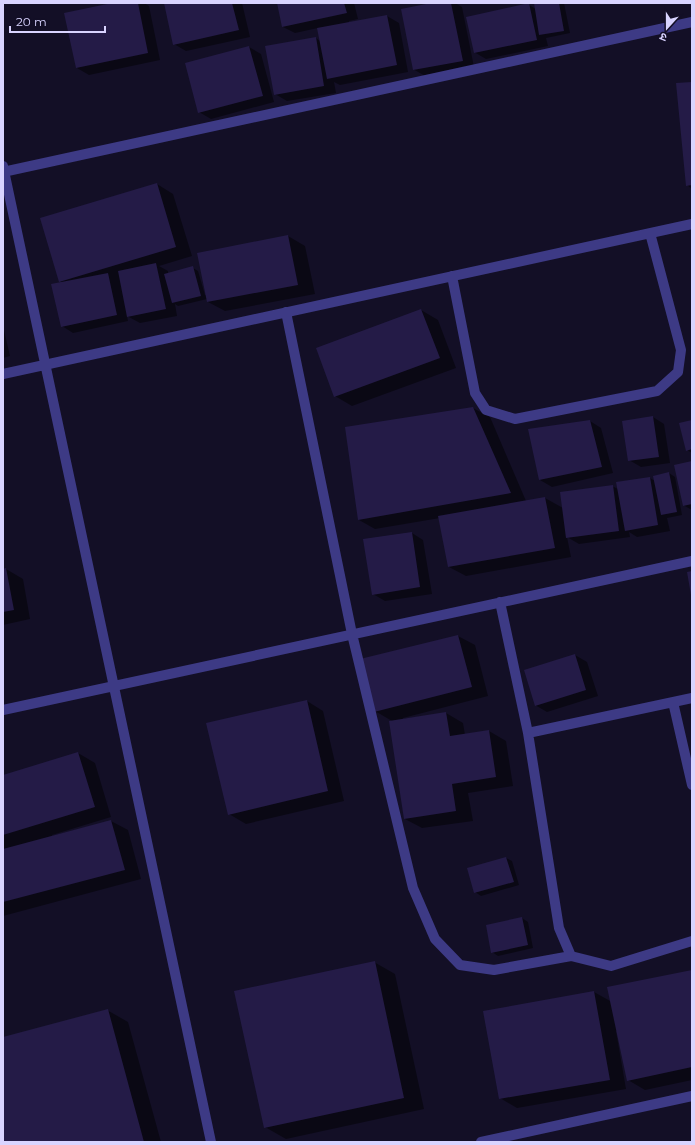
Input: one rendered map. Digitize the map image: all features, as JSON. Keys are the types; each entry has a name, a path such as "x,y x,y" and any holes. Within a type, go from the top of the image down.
{"street":[{"path":"211,1142 3,170 692,22"},
{"path":"3,374 692,224"},
{"path":"452,276 475,393 486,410 515,419 657,391 678,372 681,350 650,233"},
{"path":"286,312 352,634 413,888 435,939 460,965 494,970 571,956 611,966 692,941"},
{"path":"3,710 692,561"},
{"path":"500,602 528,733 559,928 571,956"},
{"path":"528,733 692,698"},
{"path":"672,702 692,784"},
{"path":"481,1142 510,1139 692,1096"}],"building":[{"path":"112,3 138,3 148,53 76,68 64,13"},
{"path":"164,3 232,3 239,30 173,45"},
{"path":"277,3 344,3 347,13 282,27"},
{"path":"431,3 451,3 463,61 413,70 401,9"},
{"path":"529,3 537,40 474,53 466,17"},
{"path":"534,3 559,3 564,31 539,35"},
{"path":"387,15 397,65 327,79 317,28"},
{"path":"316,37 324,86 274,95 265,46"},
{"path":"249,46 263,96 198,113 185,63"},
{"path":"692,82 692,185 686,186 676,83"},
{"path":"157,183 176,247 59,282 40,218"},
{"path":"288,235 298,285 207,302 197,253"},
{"path":"156,263 166,309 127,317 118,271"},
{"path":"193,266 201,296 172,303 164,274"},
{"path":"108,273 117,315 61,327 51,284"},
{"path":"421,309 440,358 334,397 316,348"},
{"path":"473,407 511,493 358,520 345,427"},
{"path":"653,416 659,457 628,461 622,421"},
{"path":"590,420 602,467 539,480 528,429"},
{"path":"692,420 692,449 686,451 679,423"},
{"path":"692,461 692,504 683,506 674,465"},
{"path":"669,472 677,512 661,515 653,476"},
{"path":"650,477 658,525 625,531 616,482"},
{"path":"613,485 619,531 566,538 560,492"},
{"path":"545,497 555,548 448,567 438,516"},
{"path":"412,532 420,587 372,595 363,539"},
{"path":"6,568 14,610 3,612 3,569"},
{"path":"692,571 692,595 691,595 687,572"},
{"path":"458,635 472,687 374,712 360,659"},
{"path":"575,654 586,690 535,706 524,670"},
{"path":"307,700 328,791 228,815 206,723"},
{"path":"446,712 450,736 489,730 496,777 452,784 456,811 404,819 389,721"},
{"path":"78,752 95,807 3,835 3,775"},
{"path":"111,820 125,870 3,902 3,849"},
{"path":"506,857 514,882 474,893 467,868"},
{"path":"522,917 528,945 491,953 486,925"},
{"path":"375,961 404,1098 264,1128 234,991"},
{"path":"692,970 692,1067 627,1081 607,987"},
{"path":"594,991 610,1080 499,1099 483,1011"},
{"path":"108,1009 144,1142 3,1142 3,1037"}]}
